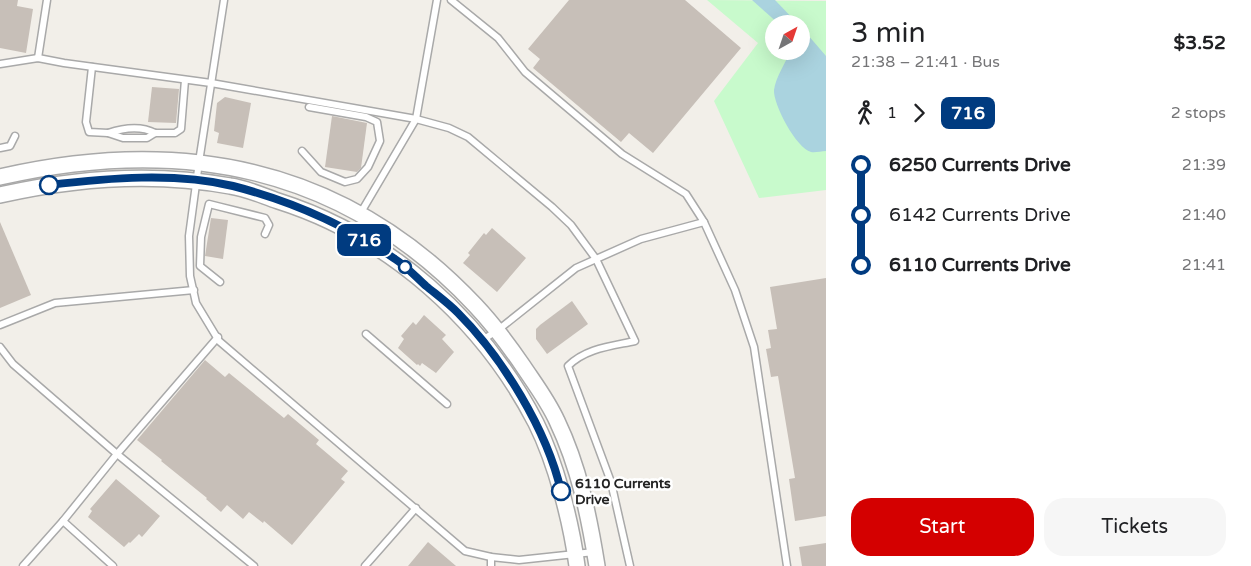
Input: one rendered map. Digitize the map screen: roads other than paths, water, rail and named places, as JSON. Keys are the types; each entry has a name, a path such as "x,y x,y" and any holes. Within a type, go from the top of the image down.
{"street":[{"path":"0,177 33,169 90,161 145,159 199,162 250,171 299,185 347,206 360,214 414,249 456,285 498,330 544,395 558,421 578,475 592,530 596,559"},
{"path":"0,195 32,188 91,180 132,178 182,179 232,186 305,209 352,232 396,260 458,313 493,355 524,401 537,425 557,475 576,560"}],"lane":[{"path":"38,58 47,0"},
{"path":"224,0 189,236 190,276 196,303 218,337 465,551 491,557 519,560 596,559"},
{"path":"360,214 416,119 436,0"},
{"path":"451,0 498,38 525,72 622,154 686,194 704,222 735,290 754,347 787,566"},
{"path":"0,64 38,58 211,83 416,119 449,128 468,137 564,219 580,236 596,259 635,341 597,349 574,360 568,366 611,482 630,566"},
{"path":"92,67 86,122 89,132 108,133 123,138 147,138 155,133 175,133 181,129 185,80"},
{"path":"302,151 321,172 345,182 357,179 368,167 380,141 377,122 366,117 309,107"},
{"path":"0,148 10,146 16,136"},
{"path":"220,282 200,266 201,236 209,204 265,218 269,225 265,234"},
{"path":"481,341 498,330 576,268 641,239 704,222"},
{"path":"0,326 55,303 194,290"},
{"path":"366,334 447,404"},
{"path":"22,566 63,521 117,454 218,337"},
{"path":"0,348 13,364 117,454 254,566"},
{"path":"365,566 416,508"},
{"path":"63,521 113,566"},
{"path":"491,557 491,566"}],"water":[{"path":"752,0 775,0 789,15 769,15"},
{"path":"810,37 826,56 826,151 811,152 805,149 792,134 777,105 774,90 786,60 810,60"}],"place":[{"name":"6110 Currents Drive","path":"561,491"}]}
